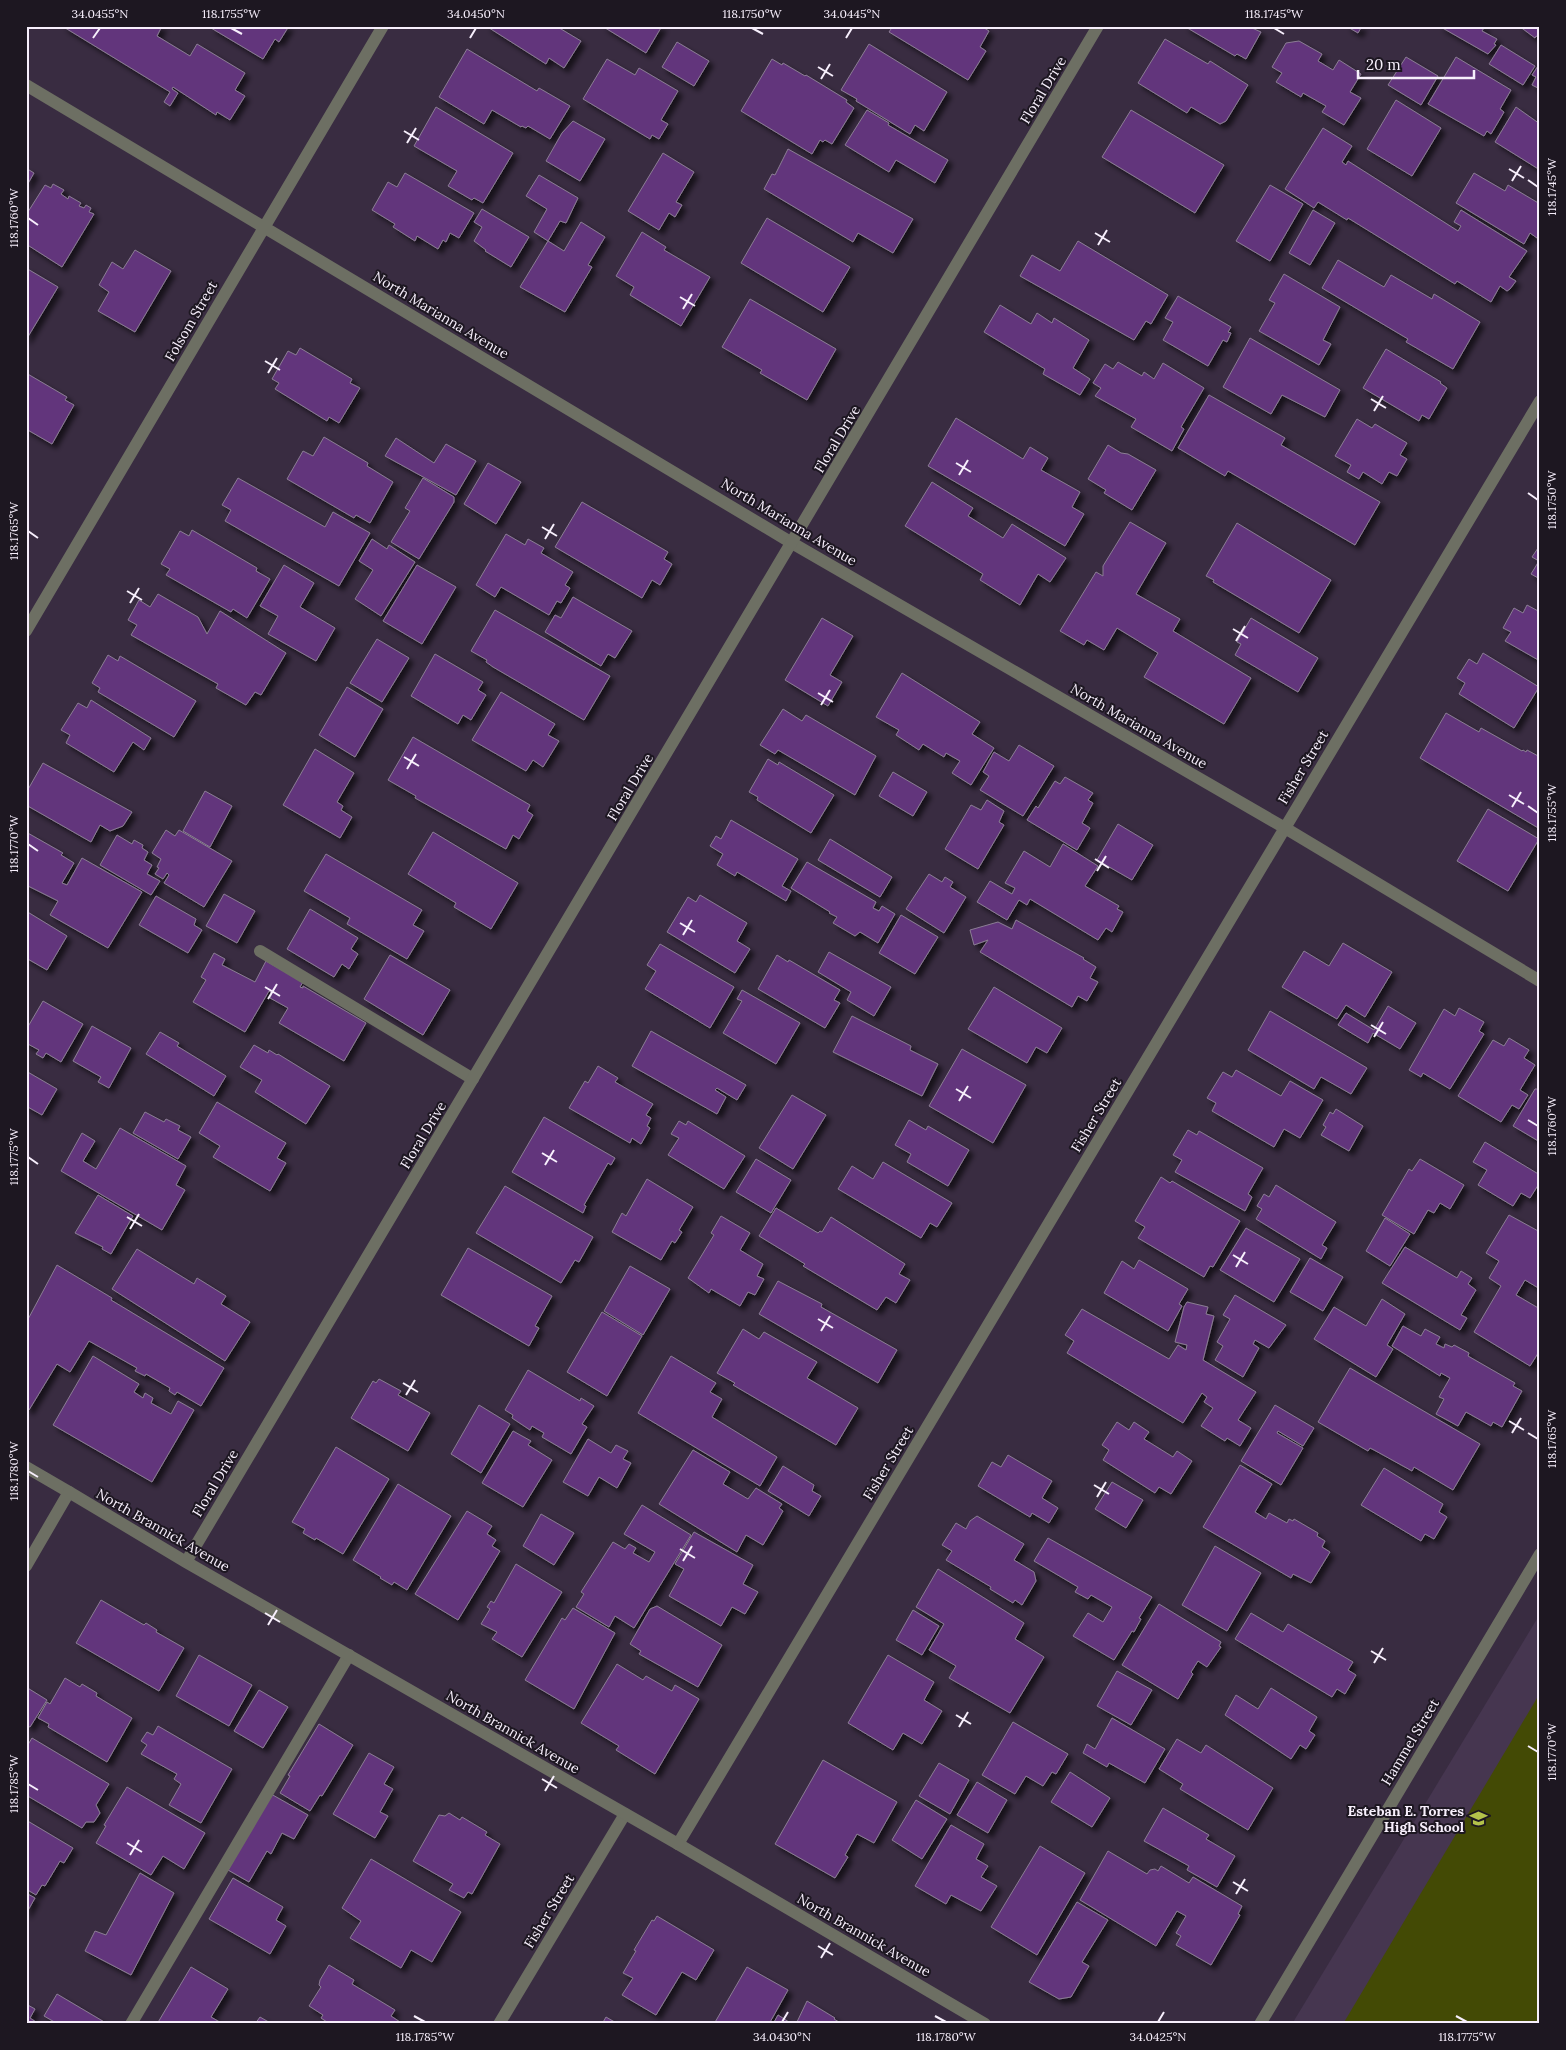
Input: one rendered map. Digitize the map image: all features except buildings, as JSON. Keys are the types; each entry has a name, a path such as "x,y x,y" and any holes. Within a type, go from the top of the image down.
{"street":[{"name":"Folsom Street","path":"26,631 383,26"},
{"name":"Floral Drive","path":"186,1562 1098,26"},
{"name":"North Marianna Avenue","path":"26,85 792,542 1285,828 1540,980"},
{"name":"Fisher Street","path":"678,1844 1540,401"},
{"path":"260,951 474,1078"},
{"name":"North Brannick Avenue","path":"26,1467 186,1562 678,1844 985,2024"},
{"path":"26,1566 69,1492"},
{"name":"Hammel Street","path":"1260,2024 1540,1554"},
{"path":"131,2024 349,1656"},
{"name":"Fisher Street","path":"499,2024 624,1814"}],"shaded area":[{"name":"Esteban E. Torres High School","path":"1540,1614 1540,2024 1292,2024"}],"green space":[{"name":"Esteban E. Torres High School","path":"1540,1693 1540,2024 1343,2024"}],"place":[{"name":"Esteban E. Torres High School","path":"1478,1819"}]}
